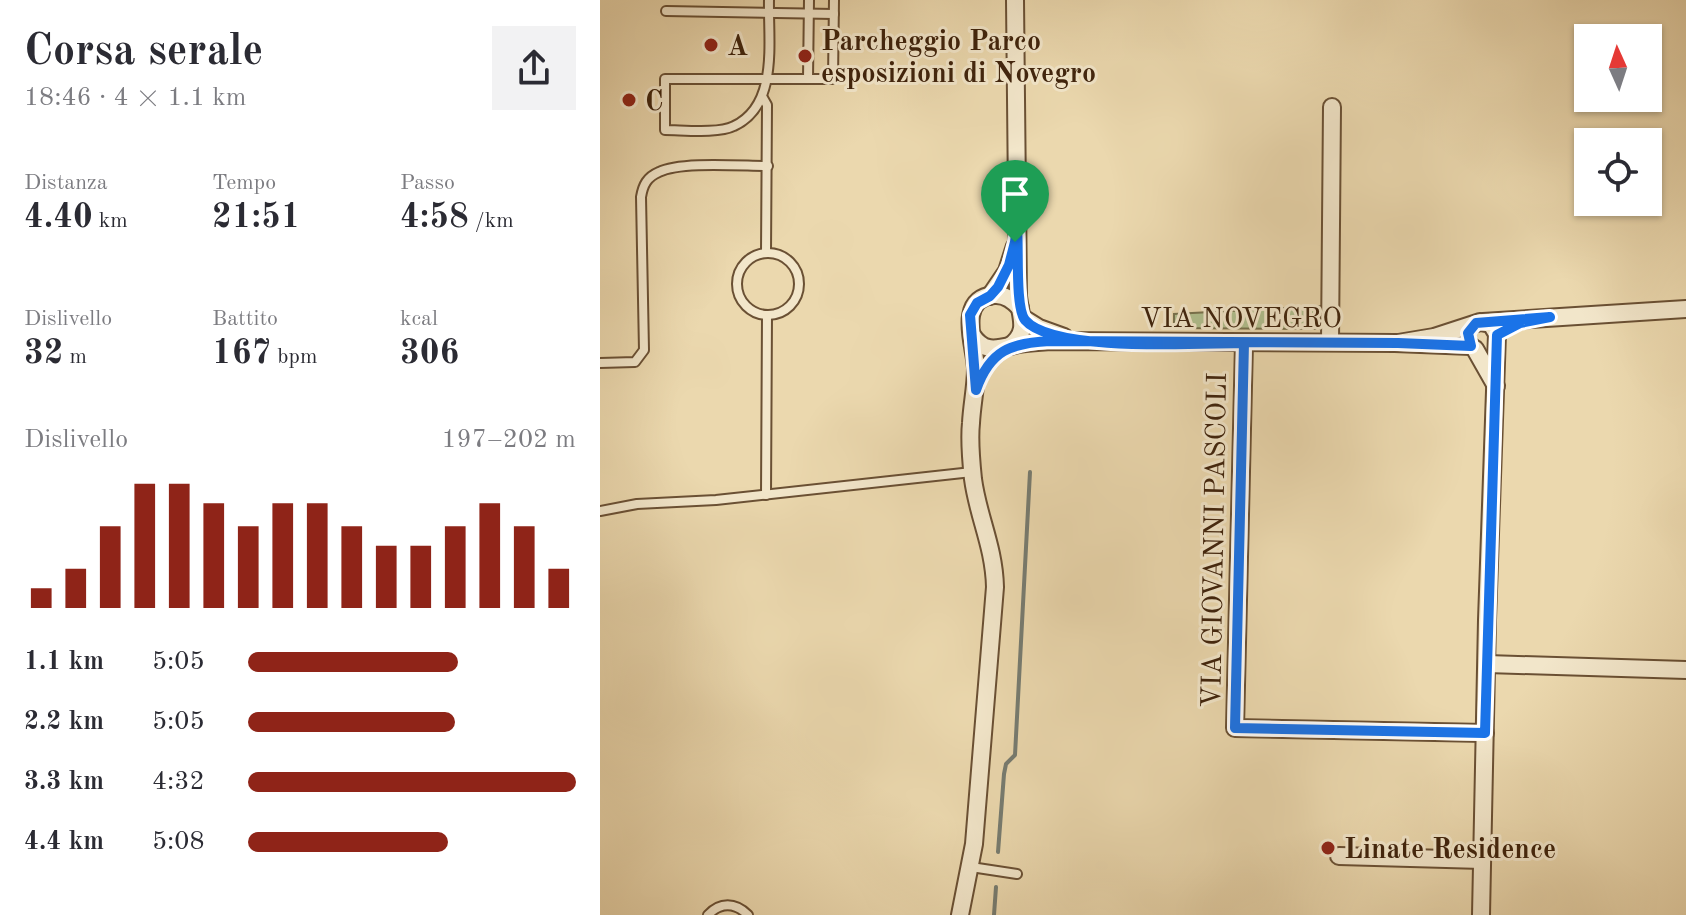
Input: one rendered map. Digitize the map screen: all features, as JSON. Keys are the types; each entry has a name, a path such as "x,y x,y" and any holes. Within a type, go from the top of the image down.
{"street":[{"path":"976,390 986,367 1021,335 1015,0"},
{"path":"1330,342 1332,107"},
{"path":"960,915 971,867 995,587 991,546 972,472 970,430 976,390 969,324 971,312 978,302 990,296 1007,271 1017,228"},
{"name":"VIA NOVEGRO","path":"990,296 1005,297 1051,333 1085,342"},
{"name":"VIA NOVEGRO","path":"1398,343 1434,337 1479,322 1686,309"},
{"name":"VIA NOVEGRO","path":"1497,338 1520,323 1550,317"},
{"path":"1481,915 1490,521 1497,387 1497,338 1492,325 1479,322 1468,333 1473,348 1497,387"},
{"name":"VIA NOVEGRO","path":"972,335 987,348 1042,342 1330,342 1473,348"},
{"path":"1473,348 1488,350 1497,338"},
{"name":"VIA GIOVANNI PASCOLI","path":"1244,343 1235,728 1485,733"},
{"path":"1487,664 1686,670"},
{"path":"1339,856 1482,860"},
{"path":"946,915 966,886"}],"lane":[{"path":"769,0 767,79 763,98 748,117 733,127 665,130 665,79 767,79 833,79 834,0"},
{"path":"808,79 809,0"},
{"path":"666,11 834,14"},
{"path":"763,98 767,105 766,252"},
{"path":"600,363 635,362 644,350 641,197 643,186 649,178 672,167 768,166"},
{"path":"766,252 786,258 798,274 799,284 798,294 786,310 767,315 747,308 737,289 740,269 747,260 766,252"},
{"path":"766,495 767,315"},
{"path":"600,511 637,504 766,495 972,472"},
{"path":"971,867 1017,874"},
{"path":"708,915 717,907 727,905 741,909 748,915"}],"green space":[{"path":"1320,306 1320,329 1174,328 1174,314"}],"waterway":[{"path":"998,852 1004,774 1006,764 1015,755 1030,472"},
{"path":"994,915 996,887"}],"place":[{"name":"A","path":"711,45"},
{"name":"Parcheggio Parco esposizioni di Novegro","path":"805,56"},
{"name":"C","path":"629,100"},
{"name":"Linate Residence","path":"1328,848"}],"route":[{"path":"1015,242 1007,271 998,287 977,303 970,315 976,390 984,371 998,354 1010,346 1027,343 1050,341 1187,343 1330,342 1471,346 1467,337 1471,326 1476,323 1550,317 1514,325 1497,335 1485,733 1235,728 1244,343 1187,343 1085,342 1063,337 1047,332 1023,318 1018,296 1017,228 1015,242"}]}
